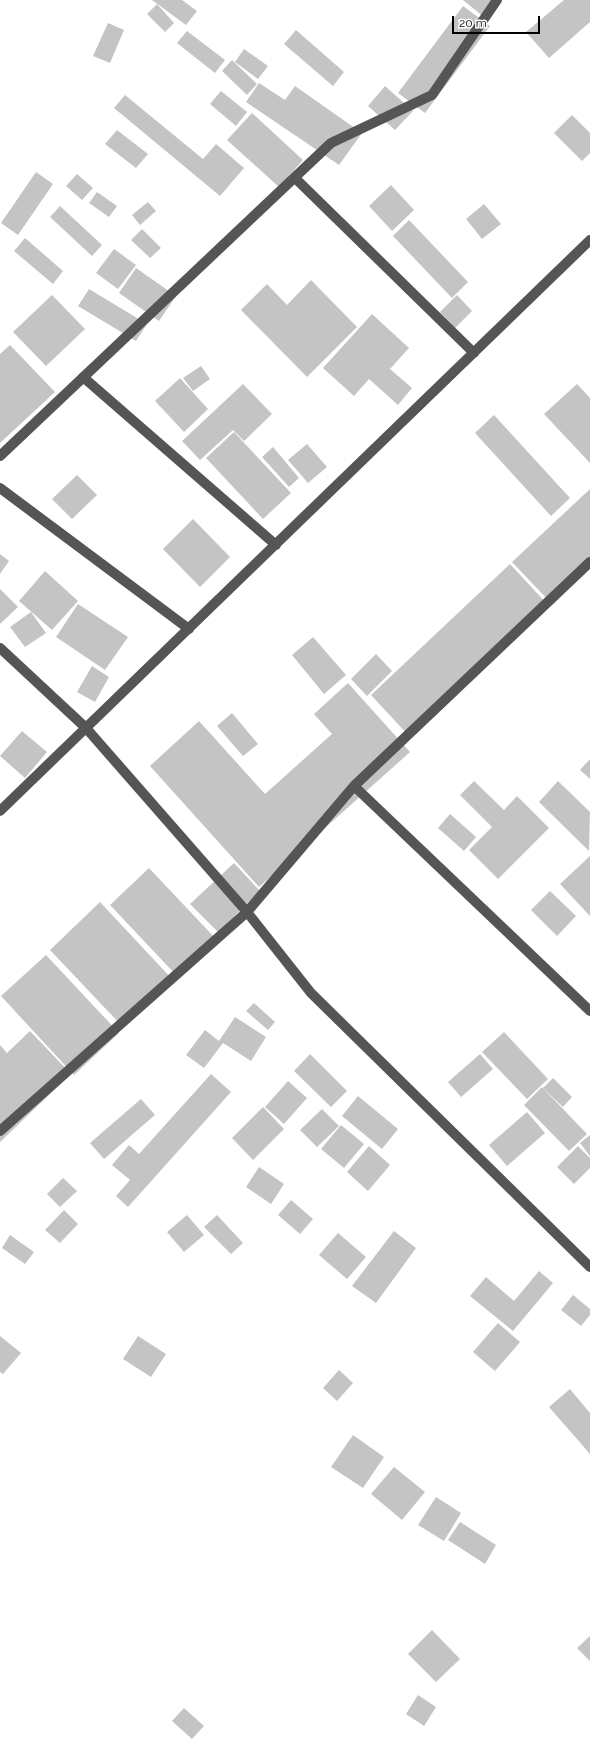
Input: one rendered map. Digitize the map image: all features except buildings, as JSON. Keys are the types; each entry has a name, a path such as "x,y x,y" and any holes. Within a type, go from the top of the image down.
{"street":[{"path":"0,456 331,143 432,95 497,0"},
{"path":"295,178 474,353"},
{"path":"0,812 590,240"},
{"path":"83,377 276,545"},
{"path":"0,488 188,629"},
{"path":"0,1131 247,912 354,786 590,562"},
{"path":"0,648 86,728 247,912 311,993 590,1267"},
{"path":"354,786 590,1011"}]}
